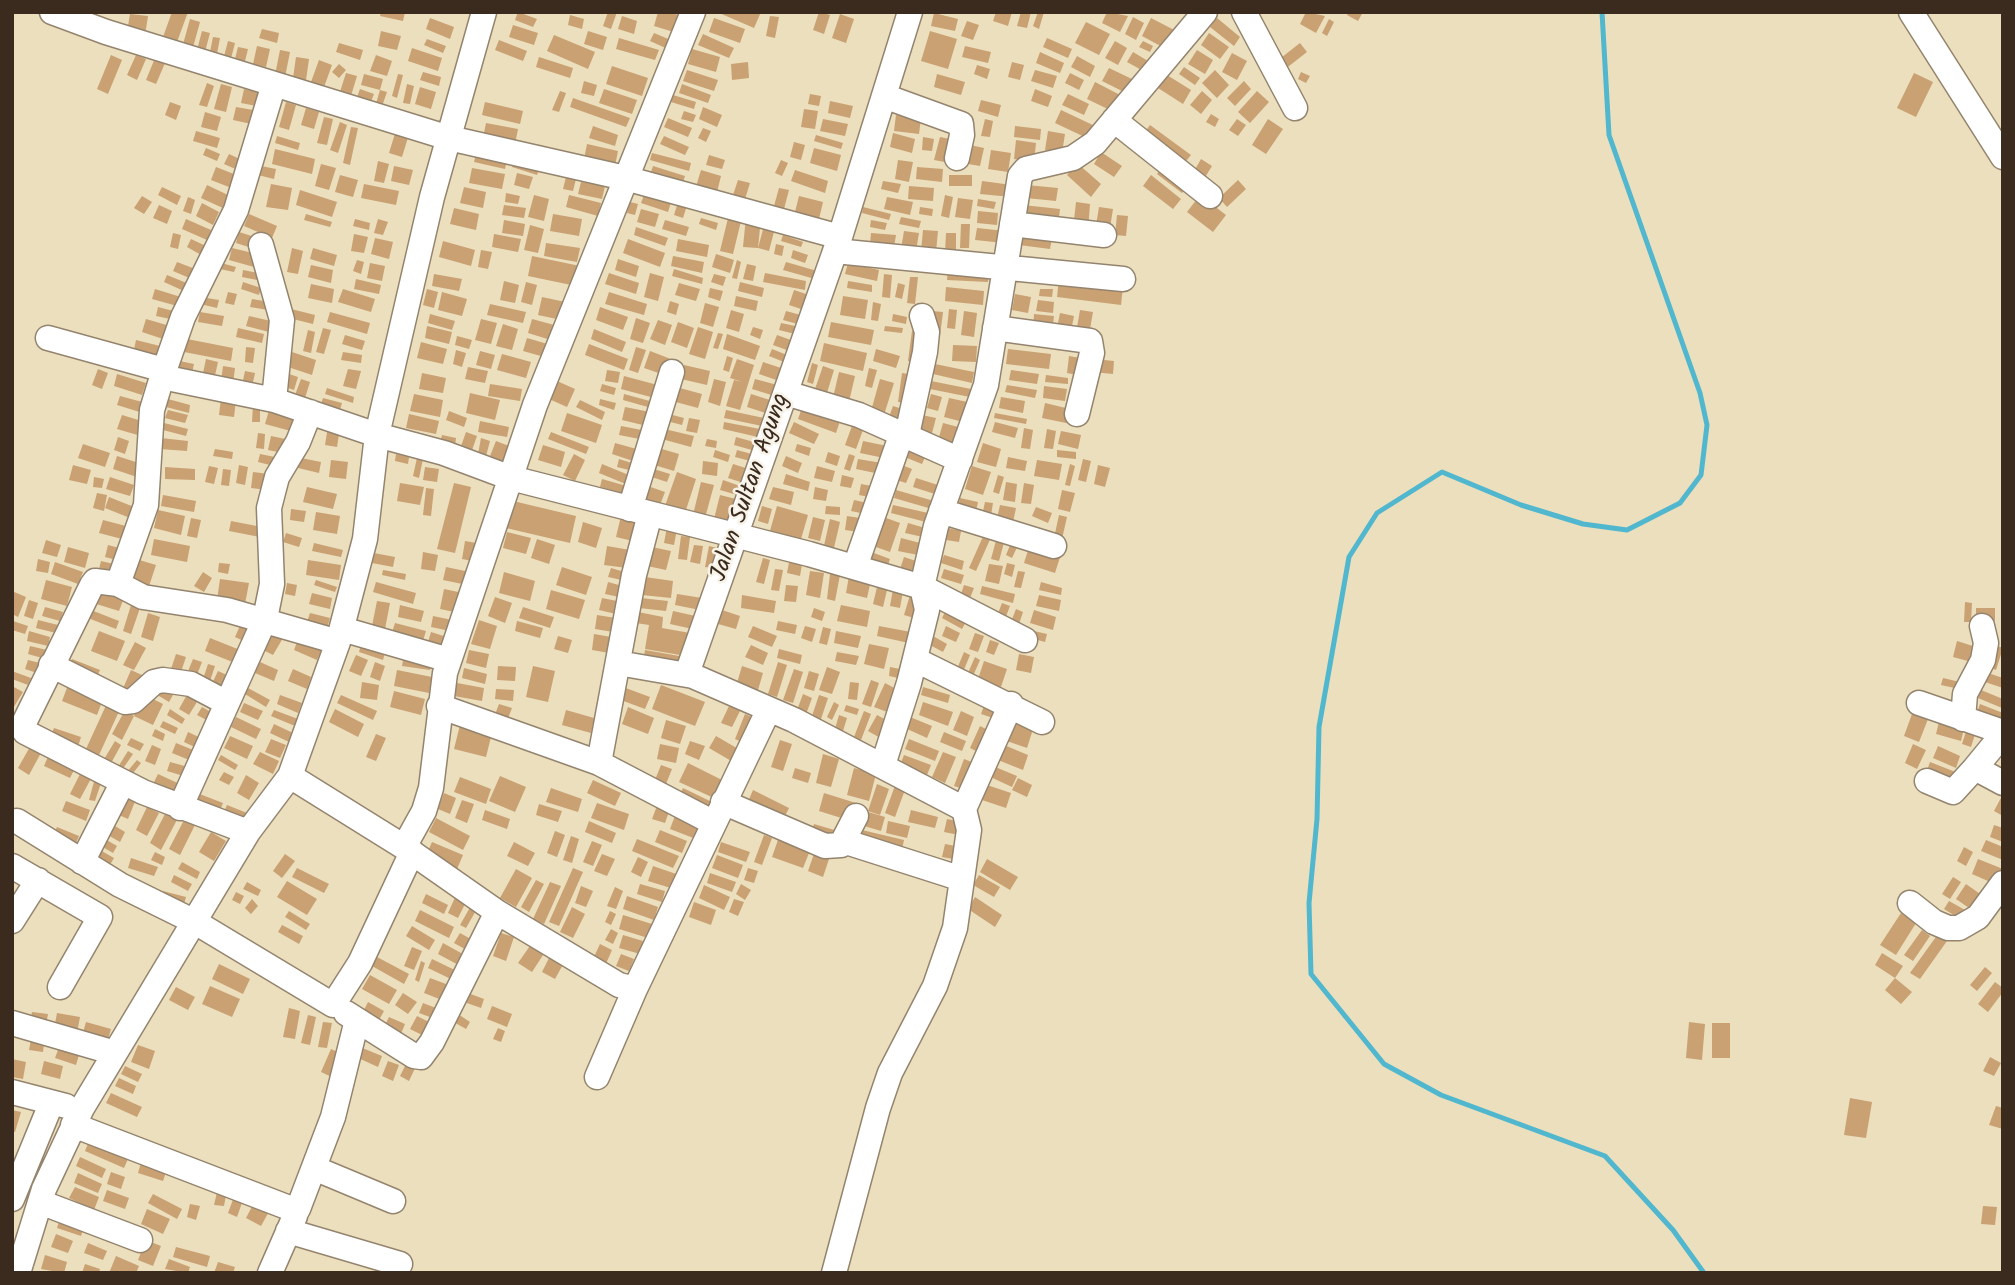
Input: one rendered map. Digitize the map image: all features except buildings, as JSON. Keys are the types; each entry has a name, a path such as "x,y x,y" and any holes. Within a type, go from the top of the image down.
{"street":[{"path":"52,12 106,32 449,138 625,178 837,244 1005,269 1124,279"},
{"path":"18,1273 40,1202 78,1116 248,832 290,776 340,636 365,539 377,435 449,138 484,12"},
{"path":"333,1005 360,962 424,811 431,788 439,706 449,660 535,405 693,12"},
{"name":"Jalan Sultan Agung","path":"693,676 689,662 736,537 837,244 910,12"},
{"path":"883,765 916,660 927,610 922,587 941,511 986,385 1020,176 1026,169 1073,158 1095,142 1205,12"},
{"path":"1244,12 1295,108"},
{"path":"1911,12 2003,157"},
{"path":"118,584 146,505 152,410 163,374 183,317 236,210 274,84"},
{"path":"884,96 961,124 962,135 957,158"},
{"path":"1114,120 1210,196"},
{"path":"1012,224 1104,235"},
{"path":"261,245 282,320 274,400"},
{"path":"855,568 905,434 925,352 927,332 922,316"},
{"path":"995,328 1090,341 1092,354 1077,414"},
{"path":"48,338 163,374 274,400 377,435 444,453 511,478 922,587 1025,640"},
{"path":"599,763 618,663 640,512 672,372"},
{"path":"786,393 859,415 960,460"},
{"path":"180,808 265,619 272,584 269,508 277,477 298,442 310,412"},
{"path":"941,511 1054,546"},
{"path":"248,832 180,808 25,732 23,721 95,581 118,584 143,597 265,619 449,660"},
{"path":"1963,719 1965,694 1983,660 1986,643 1982,626"},
{"path":"916,660 1011,704 1042,722"},
{"path":"618,663 693,676 769,709 883,765 964,809"},
{"path":"51,665 125,702 133,701 154,682 163,680 191,684 227,703"},
{"path":"834,1273 878,1108 890,1073 935,986 955,928 969,830 964,809 1011,704"},
{"path":"1919,704 2003,733 1985,773 1953,792 1927,781"},
{"path":"439,706 599,763 718,812 825,846 835,847 843,841 856,816"},
{"path":"597,1077 635,989 769,709"},
{"path":"290,776 408,850 497,912 619,985 635,989"},
{"path":"82,862 123,782"},
{"path":"18,821 120,885 195,922 414,1056 421,1057 432,1042 497,912"},
{"path":"843,841 962,879"},
{"path":"12,866 100,917 60,987"},
{"path":"12,921 38,880"},
{"path":"1910,903 1934,922 1948,928 1959,928 1978,917 2003,883"},
{"path":"270,1273 333,1117 357,1020"},
{"path":"12,1023 116,1054"},
{"path":"12,1092 51,1104 298,1209"},
{"path":"15,1188 51,1104"},
{"path":"314,1168 393,1201"},
{"path":"40,1202 140,1240"},
{"path":"288,1231 400,1264"}],"waterway":[{"path":"1602,12 1609,135 1700,393 1707,425 1701,475 1680,503 1627,530 1583,524 1521,505 1442,472 1377,513 1349,557 1319,727 1317,819 1309,903 1311,974 1384,1064 1441,1095 1605,1156 1673,1230 1704,1273"}]}
